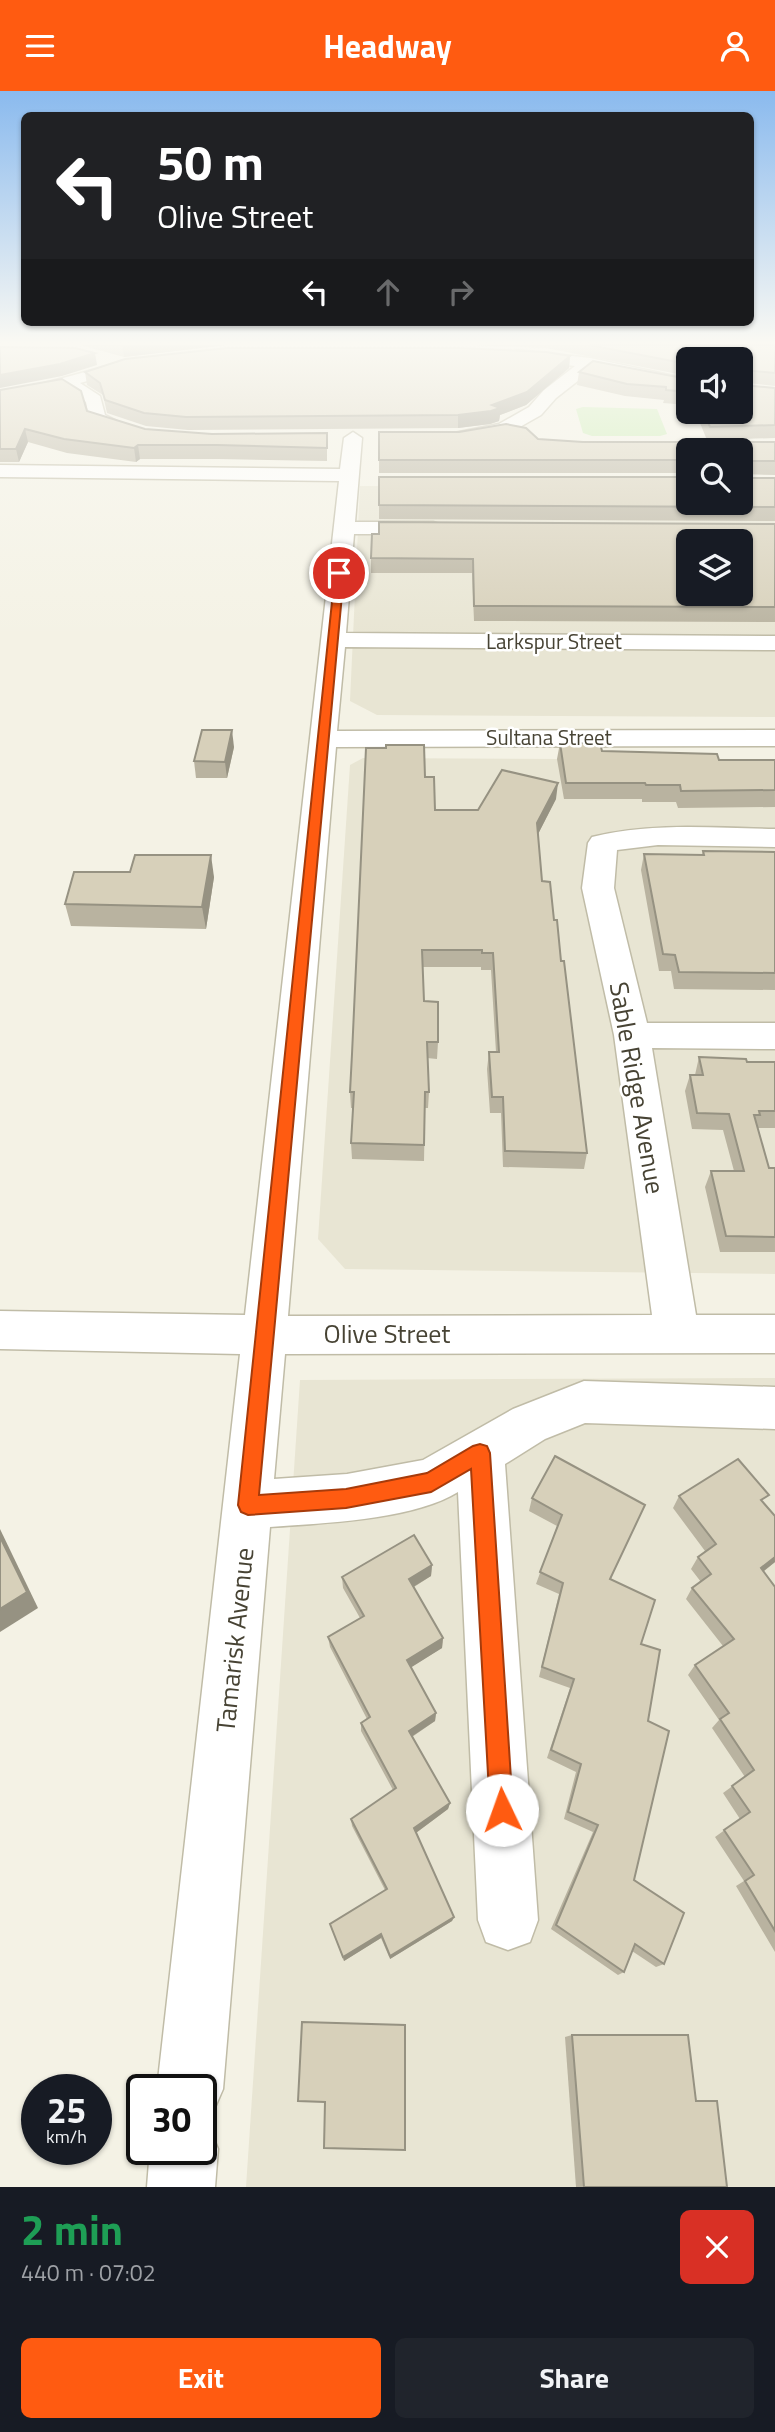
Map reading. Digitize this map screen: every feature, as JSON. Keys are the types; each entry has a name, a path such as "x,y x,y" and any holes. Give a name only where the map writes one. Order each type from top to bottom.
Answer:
{"street":[{"name":"Tamarisk Avenue","path":"0,471 355,459 344,528 191,2074"},
{"path":"344,528 455,528"},
{"name":"Larkspur Street","path":"333,640 775,643"},
{"name":"Sultana Street","path":"323,739 775,738"},
{"name":"Sable Ridge Avenue","path":"677,1334 632,1034 598,888 603,843 657,836 775,838"},
{"path":"632,1034 775,1036"},
{"name":"Olive Street","path":"0,1330 264,1335 775,1334"},
{"path":"248,1505 346,1498 431,1482 529,1424 584,1402 775,1408"},
{"path":"480,1453 508,1920"},
{"path":"181,2187 183,2165"}],"shaded area":[{"path":"360,486 676,487 676,515 753,515 753,497 775,488 775,717 377,715 350,701"},
{"path":"363,758 775,760 775,1274 345,1269 318,1239 350,765"},
{"path":"775,1378 775,2187 246,2187 300,1380"}],"building":[{"path":"0,443 19,443 16,449 0,449"},
{"path":"94,443 327,443 327,448 138,445 134,448"},
{"path":"379,443 676,443 676,460 379,460"},
{"path":"753,443 775,443 775,461 753,461"},
{"path":"379,477 676,477 676,506 379,505"},
{"path":"753,478 775,478 775,507 753,507"},
{"path":"379,522 775,524 775,607 474,606 473,559 371,558 372,534 379,534"},
{"path":"202,730 232,730 225,762 194,761"},
{"path":"560,743 600,743 602,751 717,754 719,760 775,760 775,790 681,791 680,785 566,783"},
{"path":"386,745 424,745 425,777 434,777 435,810 478,810 502,770 558,783 537,823 542,881 550,882 561,961 564,961 587,1153 505,1151 503,1097 492,1097 489,1052 499,1052 493,953 482,953 482,950 422,950 424,1001 438,1002 438,1042 427,1042 429,1092 425,1092 424,1145 351,1143 354,1092 350,1092 366,748 386,748"},
{"path":"703,851 775,852 775,973 679,972 675,955 663,954 644,854 704,855"},
{"path":"135,855 211,855 202,907 65,904 74,872 130,872"},
{"path":"699,1057 775,1062 775,1111 759,1111 760,1115 754,1115 769,1168 775,1168 775,1237 726,1236 711,1171 744,1171 729,1114 697,1113 690,1075 703,1075"},
{"path":"555,1456 645,1505 610,1579 655,1600 641,1644 660,1650 648,1721 669,1731 634,1880 684,1913 664,1964 635,1944 624,1972 556,1925 598,1825 568,1812 581,1764 551,1750 574,1679 542,1667 563,1583 540,1572 562,1515 532,1498"},
{"path":"738,1459 769,1495 761,1500 775,1516 775,1557 761,1568 775,1587 775,1931 745,1881 754,1875 724,1830 750,1812 732,1786 754,1770 720,1719 729,1713 695,1665 734,1639 692,1588 711,1574 698,1557 716,1544 679,1496"},
{"path":"414,1535 432,1565 409,1579 443,1638 407,1660 436,1713 409,1731 450,1803 414,1828 454,1917 390,1956 381,1934 343,1957 330,1924 387,1889 351,1819 396,1788 361,1723 370,1717 328,1637 364,1616 342,1577"},
{"path":"0,1537 27,1592 0,1609"},
{"path":"302,2022 405,2025 405,2150 324,2148 325,2102 298,2101"},
{"path":"572,2035 688,2035 696,2101 717,2101 727,2187 584,2187"}],"route":[{"path":"339,573 248,1505 346,1498 431,1482 480,1453 502,1810"}]}
